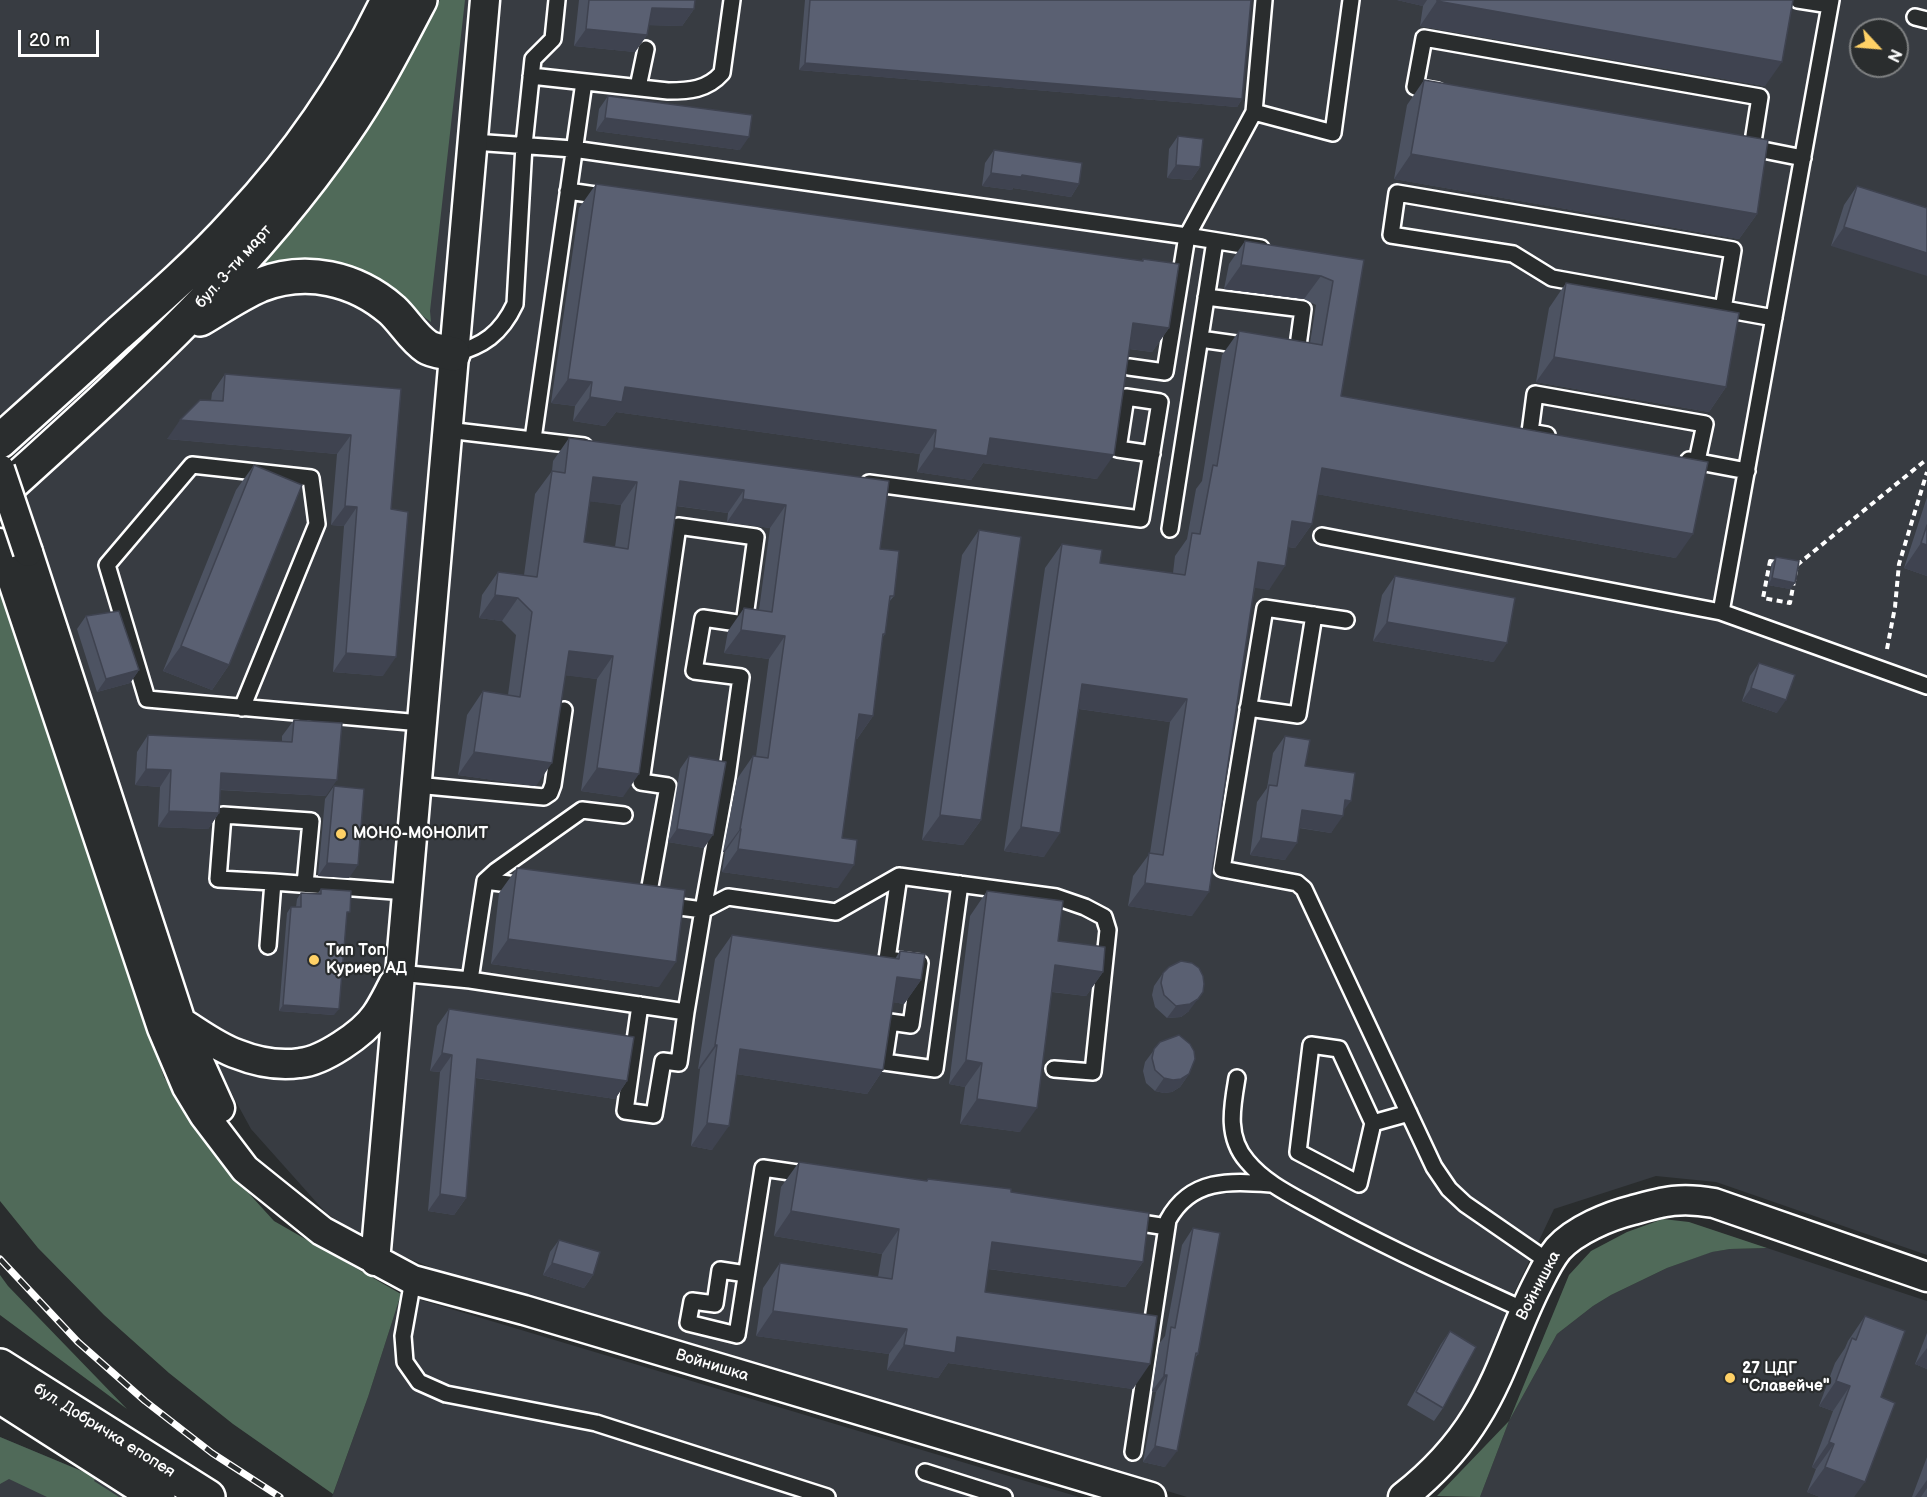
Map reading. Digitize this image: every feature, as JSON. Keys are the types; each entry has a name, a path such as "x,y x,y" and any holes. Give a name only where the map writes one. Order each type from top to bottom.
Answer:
{"main road":[{"name":"бул. 3-ти март","path":"0,441 192,268 238,220 289,160 328,105 371,34 388,0"},
{"name":"бул. 3-ти март","path":"0,494 172,335 271,226 330,152 373,88 420,0"},
{"path":"172,335 258,286 281,278 310,275 338,280 360,288 390,308 427,347 453,354"},
{"path":"0,1345 45,1408"},
{"name":"бул. Добричка епопея","path":"0,1366 45,1408 158,1497"},
{"name":"бул. Добричка епопея","path":"0,1396 45,1408 208,1497"},
{"path":"0,1405 45,1408"}],"street":[{"path":"375,1261 485,0"},
{"path":"0,469 11,552 162,1028 187,1087 204,1115 245,1169 287,1203"},
{"path":"11,552 182,1022 222,1111 237,1137 287,1203"},
{"path":"182,1022 236,1054 260,1062 303,1063 341,1046 361,1032 375,1016 399,974"},
{"name":"Войнишка","path":"1404,1497 1452,1451 1476,1417 1494,1383 1524,1310 1558,1249 1568,1240 1621,1213 1664,1202 1691,1199 1714,1203 1927,1277"},
{"name":"Войнишка","path":"287,1203 322,1231 413,1280 536,1313 1152,1497"}],"lane":[{"path":"453,354 475,348 494,334 507,320 514,304 524,145 533,59 553,39 557,0"},
{"path":"531,76 668,92 704,88 722,73 732,0"},
{"path":"1129,367 1165,372 1187,236 1254,112 1264,0"},
{"path":"1254,112 1333,133 1351,0"},
{"path":"1721,612 1831,3 1798,0"},
{"path":"1450,93 1415,87 1424,38 1760,97 1752,148"},
{"path":"638,87 646,49"},
{"path":"533,440 584,82"},
{"path":"473,142 573,149 1273,250"},
{"path":"1728,144 1803,158"},
{"path":"568,191 626,200"},
{"path":"1723,309 1732,250 1397,194 1391,235 1513,254 1552,278 1723,309 1774,318"},
{"path":"1170,529 1215,241"},
{"path":"1200,339 1297,353 1303,309 1206,297"},
{"path":"1563,438 1530,432 1535,394 1705,424 1697,461"},
{"path":"447,430 604,449"},
{"path":"853,481 1142,519 1152,454"},
{"path":"1675,458 1747,471"},
{"path":"242,708 317,524 311,478 192,465 106,565 147,699 242,708 422,723"},
{"path":"639,1005 625,1111 654,1114 663,1061 679,1063 703,910 727,777 741,677 694,671 702,618 744,624 756,537 678,526 641,782 668,786 641,902 703,910 728,897 836,912 899,876 1056,897 1085,907 1104,917 1108,930 1093,1072 1054,1069"},
{"path":"1322,536 1721,612 1927,686"},
{"path":"1346,620 1265,608 1222,869 1297,884 1304,889 1434,1167 1449,1189 1465,1204 1549,1262"},
{"path":"1248,708 1298,715 1314,615"},
{"path":"416,785 544,797 550,793 553,785 564,710"},
{"path":"470,980 485,881 495,871 582,810 624,815"},
{"path":"305,884 311,821 223,815 218,879 407,892"},
{"path":"899,876 887,959 920,963 911,1025 890,1022 884,1062 934,1069 960,884"},
{"path":"485,881 543,889"},
{"path":"268,946 273,882"},
{"path":"399,974 470,980 686,1012"},
{"path":"1311,1045 1340,1049 1374,1123 1359,1184 1298,1152 1311,1045"},
{"path":"1237,1078 1231,1118 1235,1140 1246,1160 1271,1184 1359,1233 1524,1310"},
{"path":"1374,1123 1409,1113"},
{"path":"747,1274 720,1270 715,1304 692,1301 688,1323 737,1335 747,1274 763,1168 822,1177"},
{"path":"1132,1452 1167,1227 1173,1212 1179,1204 1197,1191 1234,1181 1271,1184"},
{"path":"1107,1218 1167,1227"},
{"path":"413,1280 403,1336 405,1362 418,1382 446,1394 596,1423 827,1497"},
{"path":"925,1472 1004,1497"}],"path":[{"path":"1797,566 1770,561 1763,598 1790,603 1797,566 1927,459"},
{"path":"1882,670 1895,607 1899,564 1927,472"}],"shaded area":[{"path":"0,0 1927,0 1927,1255 1716,1182 1656,1176 1554,1209 1514,1293 1485,1376 1443,1445 1399,1489 1386,1497 1187,1497 450,1275 377,1246 326,1213 251,1129 193,1023 0,411"},
{"name":"27 ЦДГ \"Славейче\"","path":"1767,1248 1927,1301 1927,1497 1480,1497 1509,1421 1557,1334 1611,1295 1667,1268 1711,1252"},
{"path":"401,1294 1079,1497 332,1497 368,1397"},
{"path":"0,1437 96,1477 127,1497 0,1497"}],"green space":[{"path":"440,0 465,0 430,311 431,322 376,282 326,260 260,266 311,209 396,81"},
{"path":"0,583 164,1077 190,1120 223,1165 274,1221 401,1294 368,1397 333,1494 233,1424 169,1373 104,1315 38,1248 0,1201"},
{"path":"1663,1219 1689,1222 1767,1248 1712,1252 1667,1268 1593,1306 1557,1334 1509,1421 1569,1275 1591,1251 1627,1232"},
{"path":"0,1275 8,1286 127,1409 0,1315"},
{"path":"1509,1421 1480,1497 1437,1496"},
{"path":"0,1437 96,1477 94,1481 119,1497 47,1497 9,1479 0,1484"}],"building":[{"path":"589,0 695,0 694,9 652,8 647,35 586,29"},
{"path":"810,0 1251,0 1242,99 805,63"},
{"path":"1437,0 1793,0 1782,62"},
{"path":"1424,80 1768,140 1757,214 1411,154"},
{"path":"608,96 752,115 749,137 605,118"},
{"path":"1178,136 1203,139 1200,167 1176,165"},
{"path":"994,150 1082,163 1079,184 1022,175 1021,177 991,173"},
{"path":"596,184 1143,261 1143,259 1179,264 1169,328 1133,323 1114,455 990,438 987,456 934,448 936,430 625,387 622,402 590,397 592,382 568,379"},
{"path":"1857,186 1927,208 1927,253 1844,227"},
{"path":"1245,241 1364,260 1341,396 1708,462 1693,534 1322,468 1312,524 1292,521 1285,566 1258,562 1209,892 1145,883 1149,853 1163,855 1187,699 1082,684 1060,833 1021,827 1062,544 1102,550 1100,563 1185,575 1192,533 1200,534 1213,465 1217,466 1239,331 1322,345 1333,281 1321,276 1241,265"},
{"path":"1566,283 1739,313 1726,387 1554,357"},
{"path":"225,374 401,389 391,509 408,512 396,657 346,653 357,507 345,506 351,435 180,420 200,400 223,401"},
{"path":"569,438 889,481 880,549 899,551 894,596 890,596 885,634 883,634 873,716 859,714 842,838 857,840 854,865 738,849 753,756 768,758 785,636 741,630 744,608 772,612 786,505 743,499 744,490 680,481 639,774 597,768 613,656 569,651 552,763 474,752 483,691 520,697 532,612 518,598 495,595 498,572 537,577 552,471 565,473","holes":["593,477 637,482 628,549 584,542"]},
{"path":"254,465 302,485 229,665 181,646"},
{"path":"1927,525 1927,545 1921,543"},
{"path":"979,530 1021,537 981,820 940,815"},
{"path":"1776,557 1799,561 1795,583 1772,578"},
{"path":"1395,576 1515,598 1507,643 1387,622"},
{"path":"119,611 139,670 106,679 86,616"},
{"path":"1759,663 1795,675 1786,700 1751,688"},
{"path":"294,720 342,723 337,780 221,773 219,813 169,811 171,770 146,769 148,735 292,742"},
{"path":"1285,736 1310,740 1305,766 1355,773 1351,801 1345,800 1343,816 1302,810 1297,843 1261,838 1269,785 1277,786"},
{"path":"689,756 726,762 713,835 677,829"},
{"path":"334,786 364,789 358,865 327,863"},
{"path":"517,868 685,890 676,962 508,939"},
{"path":"321,889 351,891 350,912 347,912 339,1009 283,1005 291,907 301,907 301,893 321,894"},
{"path":"987,891 1063,901 1058,941 1105,947 1103,972 1055,965 1037,1108 977,1099 982,1063 966,1060"},
{"path":"732,935 899,959 900,951 925,954 921,980 897,977 883,1070 740,1049 729,1126 707,1123 717,1045 715,1045"},
{"path":"1181,961 1192,963 1199,968 1204,984 1203,992 1198,999 1190,1004 1176,1006 1164,995 1161,983 1163,973"},
{"path":"449,1009 634,1037 627,1081 477,1059 466,1198 440,1194 452,1055 442,1053"},
{"path":"1179,1035 1190,1044 1195,1059 1189,1074 1181,1079 1164,1078 1155,1070 1152,1058 1154,1049 1160,1042"},
{"path":"799,1162 927,1181 928,1179 1011,1189 1011,1192 1149,1213 1143,1262 992,1242 985,1292 1157,1316 1150,1364 957,1337 955,1353 904,1345 907,1329 773,1311 780,1263 892,1279 899,1229 791,1211"},
{"path":"1193,1228 1220,1233 1198,1354 1196,1353 1177,1451 1155,1446 1167,1375 1164,1375 1171,1327 1175,1328"},
{"path":"559,1240 600,1252 593,1275 552,1263"},
{"path":"1865,1316 1905,1331 1881,1397 1895,1403 1865,1482 1825,1467 1834,1444 1829,1442 1850,1386 1836,1381 1852,1338 1856,1340"},
{"path":"1450,1331 1476,1347 1443,1408 1416,1392"}],"railway":[{"path":"0,1259 78,1342 145,1401 212,1453 280,1497"}],"place":[{"name":"МОНО-МОНОЛИТ","path":"341,834"},
{"name":"Тип Топ Куриер АД","path":"314,960"},
{"name":"27 ЦДГ \"Славейче\"","path":"1730,1378"}]}
